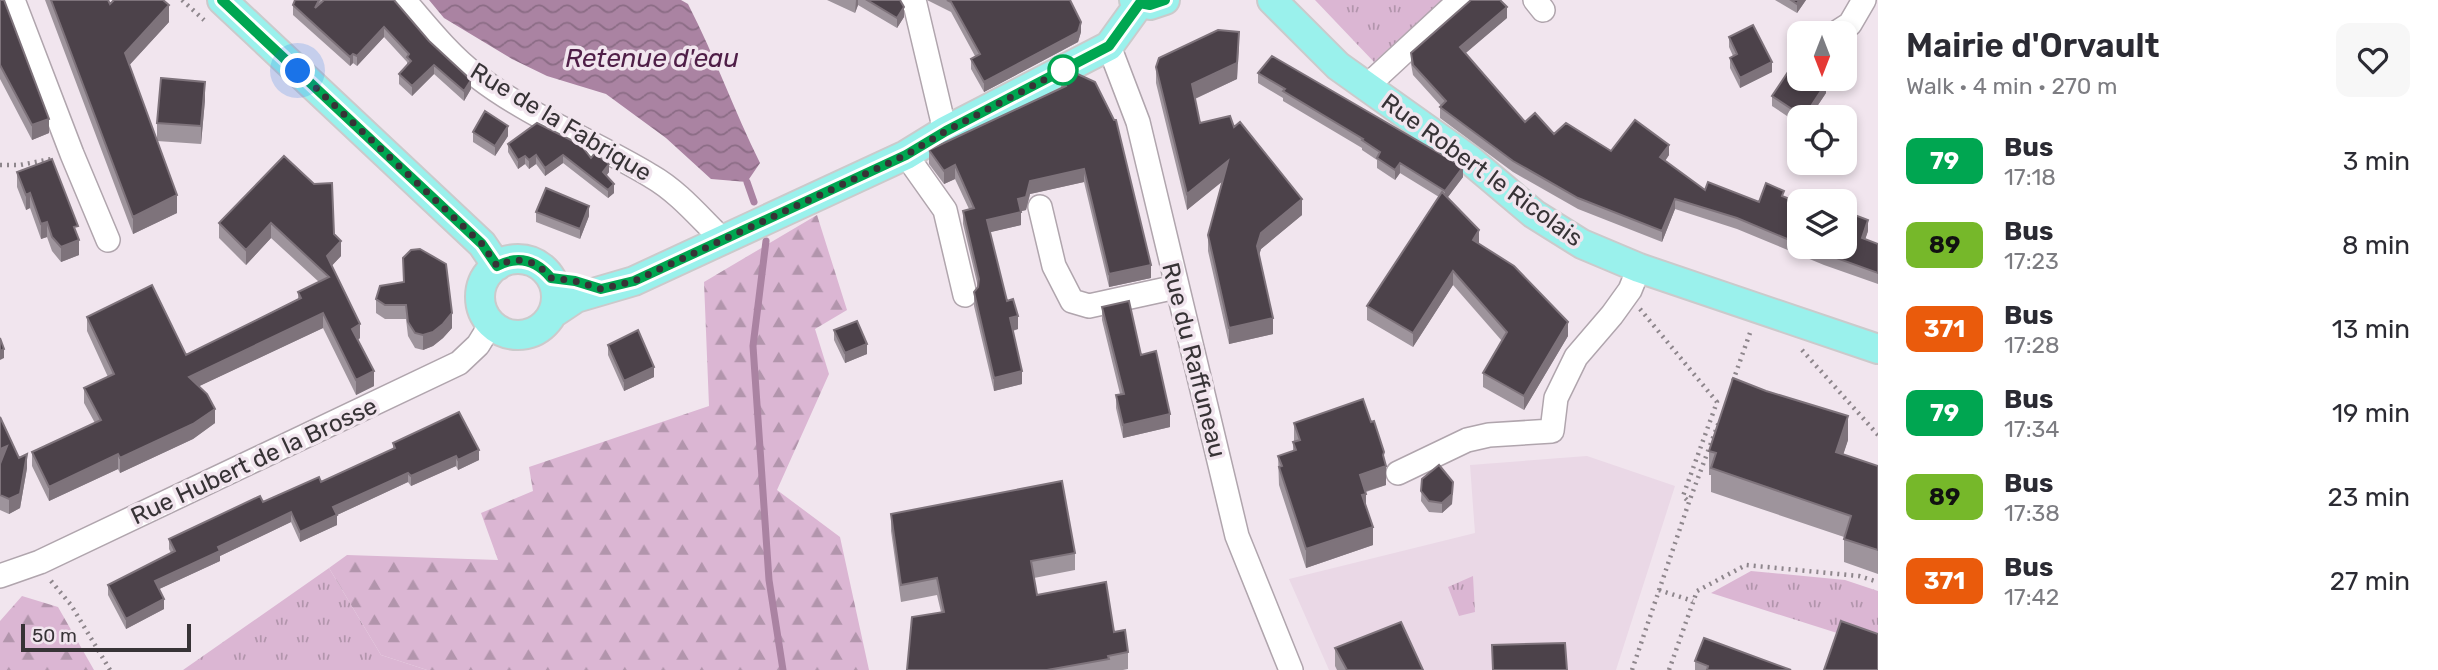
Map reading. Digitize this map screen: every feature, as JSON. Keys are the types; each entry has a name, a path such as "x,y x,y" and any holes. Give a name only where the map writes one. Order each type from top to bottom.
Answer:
{"main road":[{"path":"222,0 482,244 497,266"},
{"name":"Rue Robert le Ricolais","path":"1272,0 1338,65 1366,87 1470,160 1534,214 1634,279 1758,309 1878,349"},
{"path":"552,314 576,298 634,281 906,155 946,131 1109,46 1146,1"},
{"path":"520,259 543,268 551,278 556,302 544,325 517,335 503,332 491,324 480,300 482,286 488,274 497,266 508,260 520,259"},
{"path":"551,278 575,281 601,289"}],"street":[{"path":"13,0 108,240"},
{"name":"Rue de la Fabrique","path":"404,0 439,41 478,77 537,114 653,176 686,203 733,235"},
{"path":"910,0 915,4 946,131"},
{"path":"1366,87 1460,0"},
{"path":"1852,21 1864,0"},
{"name":"Rue du Raffuneau","path":"1109,46 1138,122 1237,536 1291,670"},
{"path":"906,155 945,209 965,295"},
{"path":"1040,206 1054,266 1072,301 1089,306 1176,287"},
{"path":"1398,473 1467,440 1489,435 1552,431 1556,398 1576,357 1612,315 1634,279"},
{"name":"Rue Hubert de la Brosse","path":"0,576 40,562 463,361 478,345 491,324"}],"path":[{"path":"0,165 20,165 72,154"},
{"path":"1634,279 1644,316 1717,402 1683,496 1689,502"},
{"path":"1729,392 1758,309"},
{"path":"1797,344 1878,435"},
{"path":"1632,670 1722,412"},
{"path":"40,562 48,579 71,605 110,670"},
{"path":"1669,670 1697,592 1746,565 1859,576 1878,582"},
{"path":"1659,590 1693,601"}],"shaded area":[{"path":"1587,456 1675,486 1616,670 1329,670 1289,579 1475,533 1470,465"}],"green space":[{"path":"1315,0 1442,0 1374,62"},
{"path":"817,215 847,310 815,329 829,374 777,490 840,537 869,670 427,670 381,655 329,568 347,555 498,560 481,513 533,491 529,467 709,406 704,282"},
{"path":"329,568 381,655 427,670 183,670"},
{"path":"1751,571 1845,580 1878,591 1878,646 1711,593"},
{"path":"1473,576 1475,612 1459,616 1448,587"},
{"path":"22,596 58,607 94,670 0,670 0,621"}],"water":[{"name":"Retenue d'eau","path":"429,0 681,0 688,4 698,24 760,163 747,182 711,179 666,138 606,94 547,76 512,59 444,18"}],"building":[{"path":"0,0 4,0 49,119 32,125 0,65"},
{"path":"51,0 108,0 110,4 114,0 163,0 169,5 125,53 177,195 133,217"},
{"path":"295,0 319,0 315,8 324,0 394,0 429,41 471,80 464,91 434,65 412,86 399,74 411,61 407,57 409,54 384,27 357,56 353,54 350,57 293,5"},
{"path":"867,0 900,0 904,7 897,18"},
{"path":"947,0 1070,0 1081,22 1078,32 984,82 971,59 980,54 951,2"},
{"path":"1471,0 1500,0 1507,7 1460,47 1525,122 1535,113 1554,134 1566,123 1611,151 1635,120 1669,145 1660,157 1705,190 1708,182 1759,202 1766,183 1784,191 1782,196 1787,198 1787,239 1737,218 1675,199 1662,231 1578,198 1513,161 1440,107 1446,101 1413,65 1411,53"},
{"path":"1753,25 1772,62 1740,78 1730,58 1737,54 1729,37"},
{"path":"1218,30 1239,32 1237,63 1192,84 1200,123 1230,116 1234,127 1240,122 1302,199 1261,233 1257,246 1273,318 1229,328 1208,235 1228,161 1187,194 1156,67 1159,58"},
{"path":"1272,56 1463,167 1445,191 1400,163 1395,170 1377,158 1380,152 1363,139 1258,73"},
{"path":"1071,71 1095,82 1116,120 1151,265 1109,274 1084,169 1030,181 1026,197 1018,199 1021,212 987,220 1007,301 1013,299 1018,316 1010,318 1022,371 994,378 974,292 979,279 963,211 974,208 955,165 944,171 929,150 1066,86 1061,77"},
{"path":"1787,74 1787,91 1821,91 1812,105 1787,106 1772,96"},
{"path":"161,78 205,82 201,126 157,123"},
{"path":"485,111 508,126 495,146 473,132"},
{"path":"537,123 581,145 591,158 595,153 609,164 603,172 614,184 608,190 563,155 545,168 536,155 529,160 525,156 518,160 508,144"},
{"path":"284,156 314,184 332,183 334,234 341,241 327,256 360,324 352,329 374,371 356,380 323,313 189,377 207,394 215,409 193,424 120,458 118,454 49,487 32,452 101,420 84,388 114,374 87,317 152,285 186,355 301,298 298,292 329,277 271,223 246,250 219,223"},
{"path":"52,159 78,226 74,227 79,240 61,247 52,237 47,222 41,224 30,193 26,195 17,172"},
{"path":"546,188 589,206 580,229 536,212"},
{"path":"1442,192 1479,230 1473,240 1514,266 1568,322 1524,396 1483,373 1507,332 1453,271 1413,333 1367,306"},
{"path":"1857,216 1868,220 1862,238 1878,244 1878,273 1839,259 1857,259"},
{"path":"420,249 446,264 452,313 433,332 423,335 415,333 408,322 406,305 385,305 376,299 380,286 404,282 403,258 411,250"},
{"path":"1129,301 1141,355 1156,351 1170,414 1123,425 1116,395 1124,394 1102,307"},
{"path":"857,321 867,344 845,353 834,330"},
{"path":"638,330 654,367 624,381 608,345"},
{"path":"1733,378 1848,416 1836,452 1878,466 1878,550 1844,539 1851,516 1711,468 1716,453 1709,451"},
{"path":"1363,399 1371,422 1374,421 1386,466 1360,475 1366,494 1362,495 1373,527 1306,549 1279,467 1282,466 1278,456 1296,450 1293,442 1300,440 1294,423"},
{"path":"459,412 479,450 458,460 456,456 411,476 408,473 333,507 337,515 300,532 291,512 218,547 220,551 155,581 164,599 126,619 108,585 175,551 169,539 260,496 263,502 319,477 321,482 395,448 393,443"},
{"path":"0,417 19,458 27,454 20,494 9,499 0,495 0,464 7,446 0,449"},
{"path":"1439,465 1453,482 1452,494 1442,503 1429,501 1421,491 1422,479"},
{"path":"1062,481 1075,553 1031,561 1037,595 1106,582 1114,632 1125,630 1128,652 1108,656 1109,659 1047,670 907,670 912,617 944,612 937,578 901,585 891,514"},
{"path":"1841,621 1878,634 1878,670 1824,670"},
{"path":"1401,622 1423,670 1347,670 1335,648"},
{"path":"1704,638 1791,670 1707,670 1708,666 1695,661"},
{"path":"1565,643 1567,670 1493,670 1492,645"}],"waterway":[{"path":"747,182 754,202"},
{"path":"766,241 753,346 769,580 783,670"}],"bus line":[{"name":"79","path":"222,0 482,244 497,266 508,260 520,259 543,268 551,278 575,281 601,289 634,281 906,155 946,131 1109,46 1140,3 1150,5 1165,0"}],"route":[{"path":"298,71 482,244 497,266 508,260 520,259 543,268 551,278 575,281 601,289 634,281 906,155 1063,70"}]}
